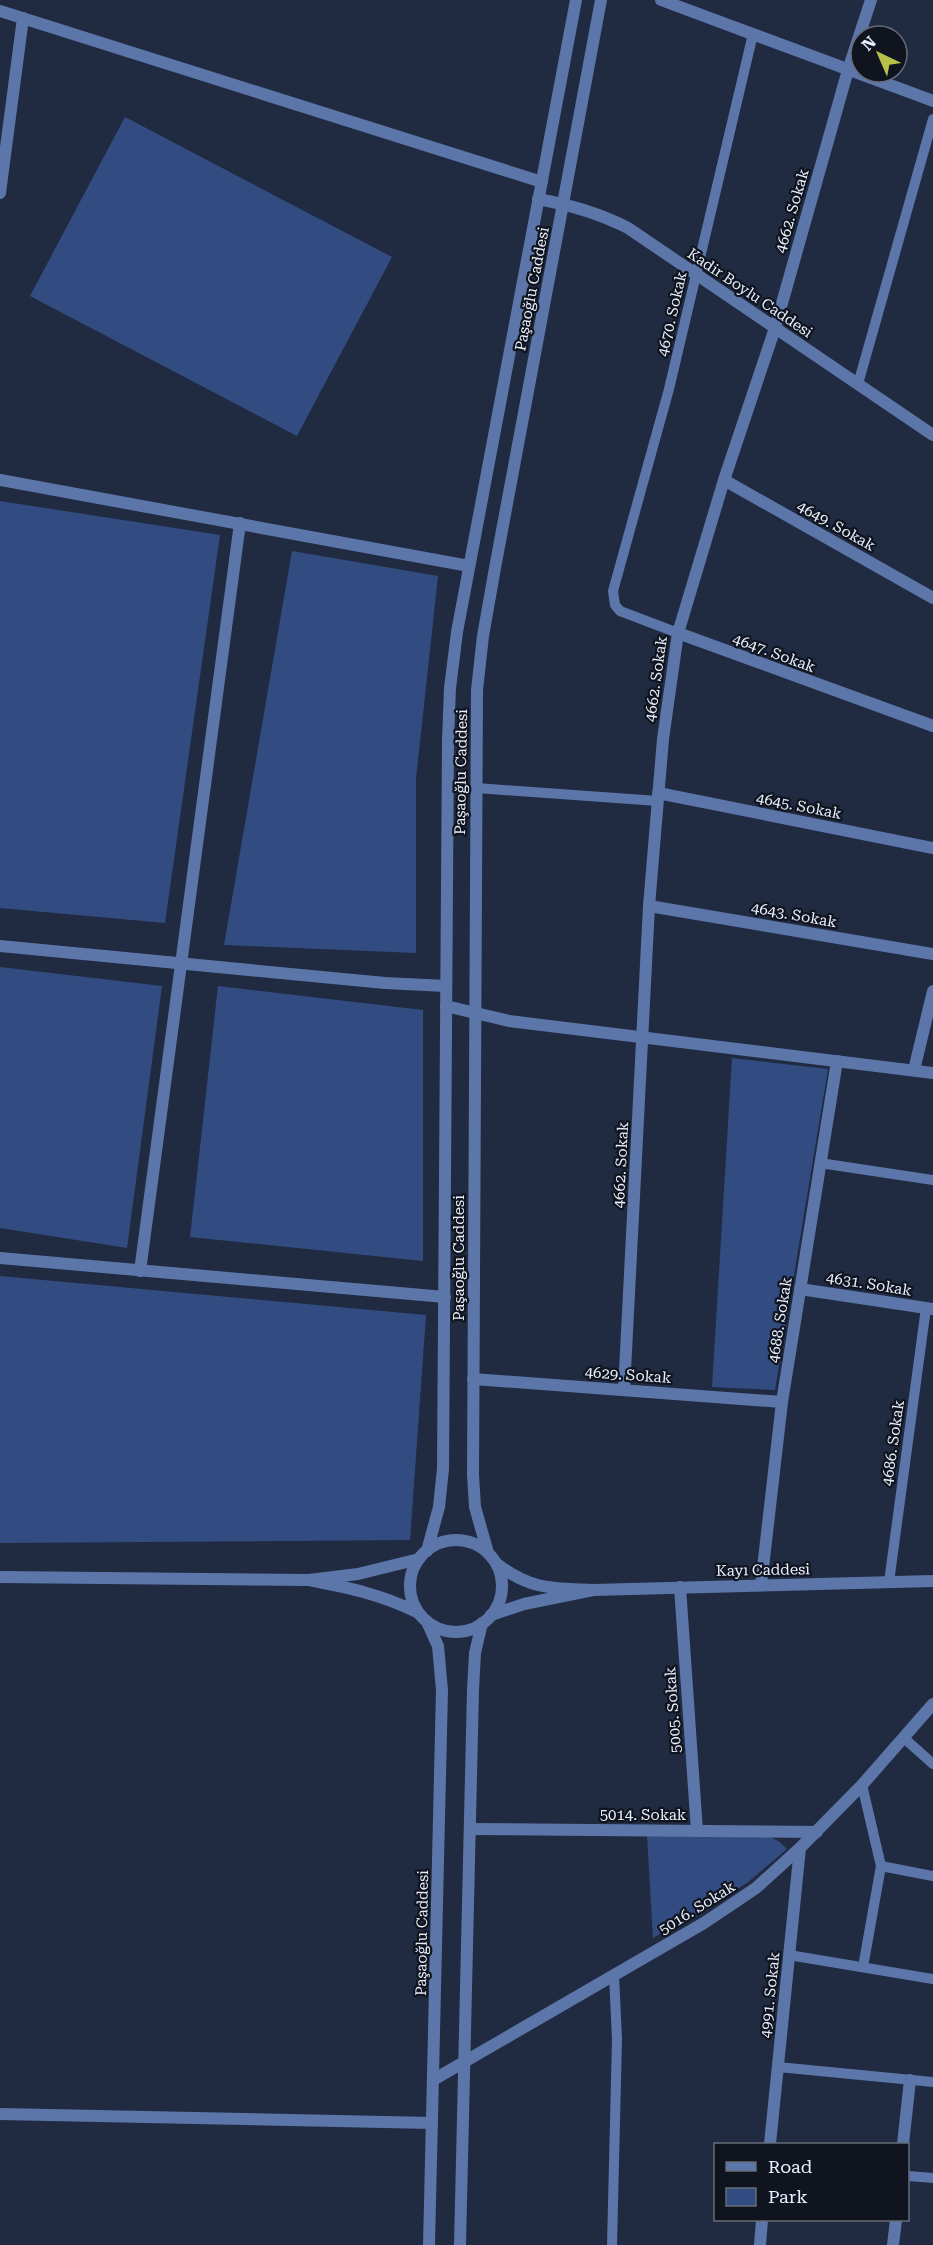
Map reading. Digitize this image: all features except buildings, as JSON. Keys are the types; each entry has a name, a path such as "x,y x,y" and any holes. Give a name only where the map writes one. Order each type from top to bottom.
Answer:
{"street":[{"name":"Paşaoğlu Caddesi","path":"423,1555 439,1507 443,1469 450,688 468,566 576,0"},
{"name":"Paşaoğlu Caddesi","path":"488,1553 480,1528 474,1493 477,690 483,636 601,0"},
{"path":"661,0 933,101"},
{"name":"4662. Sokak","path":"624,1390 649,906 663,739 678,633 724,480 774,328 848,69 871,0"},
{"path":"0,11 542,182"},
{"path":"0,193 23,18"},
{"name":"Kadir Boylu Caddesi","path":"538,199 563,203 603,215 620,224 933,435"},
{"path":"0,480 468,566"},
{"name":"4649. Sokak","path":"724,480 933,598"},
{"path":"140,1271 240,523"},
{"name":"4647. Sokak","path":"678,633 933,726"},
{"name":"4645. Sokak","path":"658,797 933,848"},
{"name":"4643. Sokak","path":"649,906 933,954"},
{"path":"0,946 385,983 446,986"},
{"path":"914,1070 933,991"},
{"path":"446,1006 509,1021 933,1073"},
{"name":"4688. Sokak","path":"760,1586 782,1402 837,1061"},
{"path":"0,1258 445,1297"},
{"name":"4631. Sokak","path":"800,1289 930,1309"},
{"name":"4629. Sokak","path":"473,1379 782,1402"},
{"path":"460,2245 473,1672 478,1638 501,1593 501,1578 497,1564 476,1544 462,1540 447,1541 433,1546 414,1567 410,1582 411,1598 417,1612 428,1624 442,1630 458,1632 474,1629 487,1619"},
{"path":"0,1577 309,1580 358,1574 423,1555"},
{"name":"Kayı Caddesi","path":"497,1564 512,1576 528,1584 550,1588 593,1590 933,1581"},
{"path":"309,1580 387,1598 417,1612"},
{"name":"5005. Sokak","path":"680,1587 697,1831"},
{"name":"Kayı Caddesi","path":"487,1619 524,1604 593,1590"},
{"name":"Paşaoğlu Caddesi","path":"428,1624 438,1646 442,1690 429,2245"},
{"name":"5016. Sokak","path":"433,2080 735,1903 775,1872 817,1832 905,1739 933,1704"},
{"name":"5014. Sokak","path":"470,1829 817,1832"},
{"name":"4991. Sokak","path":"770,2143 800,1848"},
{"path":"903,2143 910,2080"},
{"path":"0,2114 432,2123"},
{"path":"760,2245 762,2221"},
{"path":"893,2245 896,2221"}],"lane":[{"name":"4670. Sokak","path":"613,598 614,584 669,389 753,34"},
{"path":"858,384 933,119"},
{"name":"4647. Sokak","path":"613,598 620,611 678,633"},
{"name":"4645. Sokak","path":"476,788 658,797"},
{"path":"820,1163 933,1180"},
{"name":"4686. Sokak","path":"889,1582 930,1309"},
{"path":"905,1739 933,1764"},
{"path":"862,1785 881,1866 863,1967"},
{"path":"881,1866 933,1876"},
{"path":"789,1955 933,1979"},
{"path":"612,2245 617,2039 614,1975"},
{"path":"778,2067 933,2082"},
{"path":"909,2176 933,2178"}],"green space":[{"path":"125,117 392,257 297,436 30,296"},
{"path":"0,501 220,535 165,923 0,908"},
{"path":"292,551 438,576 416,779 416,953 224,945"},
{"path":"0,967 162,986 127,1248 0,1228"},
{"path":"218,986 423,1010 423,1261 190,1237"},
{"path":"732,1058 828,1069 775,1390 712,1387"},
{"path":"0,1276 426,1315 410,1540 0,1543"},
{"path":"765,1834 780,1842 787,1849 747,1883 653,1938 647,1836"}]}
